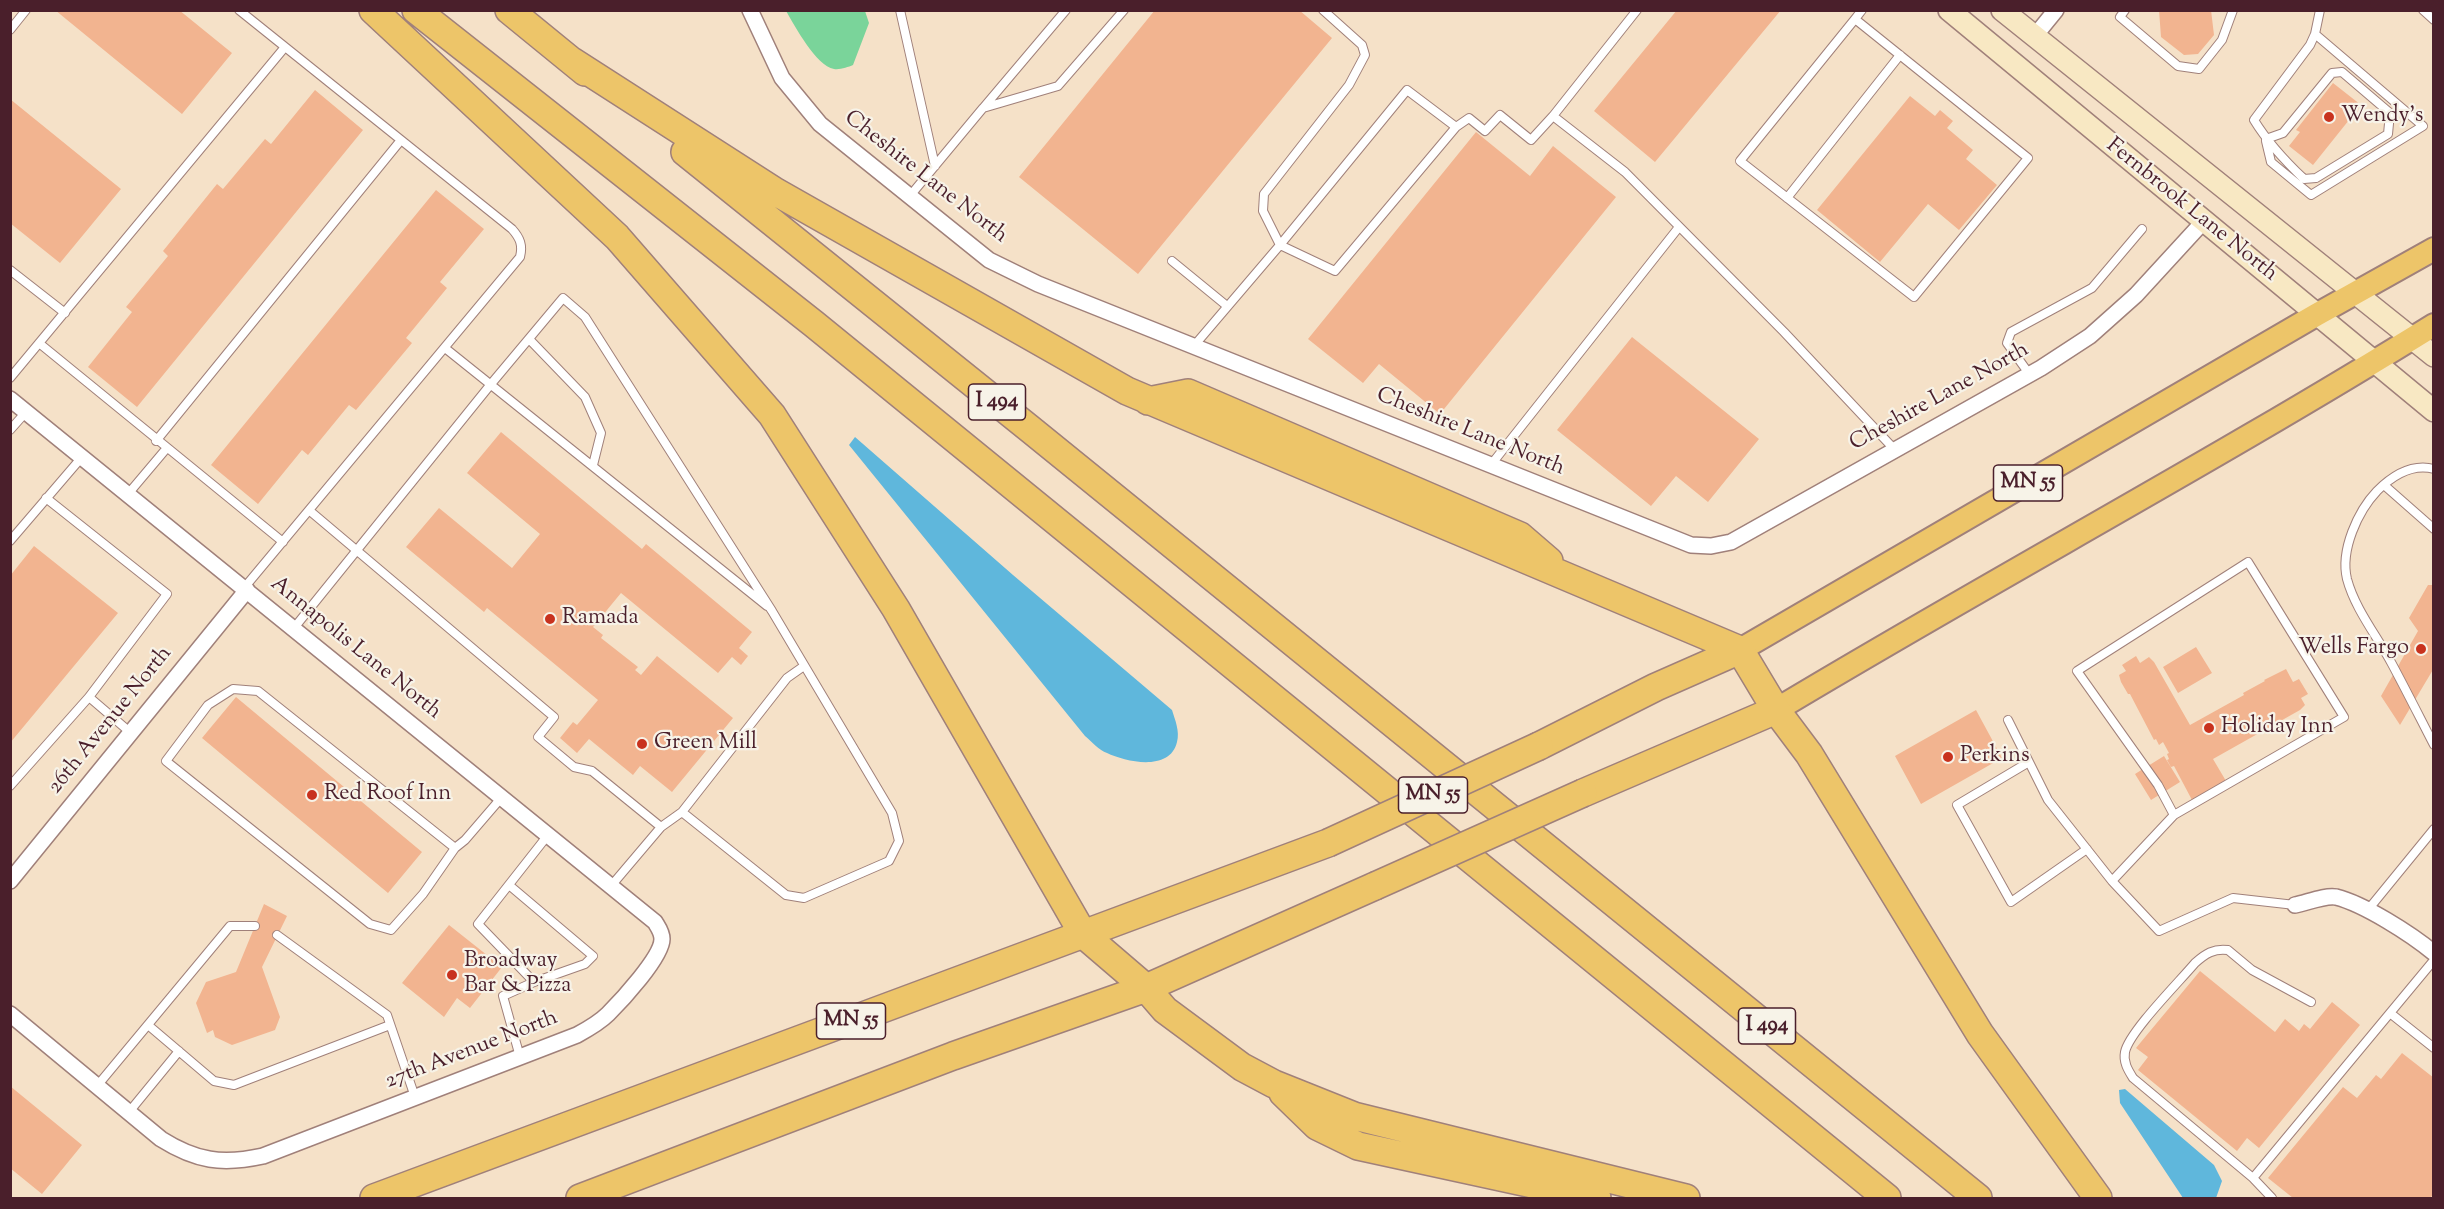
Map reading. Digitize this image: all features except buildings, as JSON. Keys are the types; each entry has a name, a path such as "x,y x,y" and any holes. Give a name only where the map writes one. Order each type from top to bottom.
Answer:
{"highway":[{"path":"373,10 617,237 772,415 896,609 1083,934 1146,988 1165,1010 1242,1067 1274,1084 1354,1116 1686,1198"},
{"name":"I 494","path":"416,10 824,332 1887,1198"},
{"name":"I 494","path":"509,10 1058,451 1978,1198"},
{"path":"572,61 776,192 1148,401 1740,650 1776,710 1809,754 1980,1034 2098,1198"},
{"name":"MN 55","path":"374,1198 1328,843 1539,746 1656,687 1740,650"},
{"name":"MN 55","path":"580,1198 953,1056 1146,988 1583,793 1776,710"},
{"path":"1274,1084 1317,1126 1358,1146 1598,1198"}],"main road":[{"name":"MN 55","path":"1740,650 2433,249"},
{"name":"MN 55","path":"1776,710 1892,640 2129,507 2433,325"}],"street":[{"name":"Cheshire Lane North","path":"750,10 782,78 820,124 989,260 1038,284 1193,347 1691,545 1711,546 1731,542 2030,375 2090,336 2129,302 2203,222"},
{"name":"Fernbrook Lane North","path":"1949,10 2433,411"},
{"name":"Fernbrook Lane North","path":"2002,10 2433,356"},
{"path":"2034,37 2056,10"},
{"name":"Annapolis Lane North","path":"10,399 655,922 662,940"},
{"name":"26th Avenue North","path":"10,881 245,589"},
{"path":"2295,905 2334,896 2418,939 2433,953"},
{"name":"27th Avenue North","path":"10,1014 161,1139 191,1155 225,1161 263,1156 577,1035 607,1015 650,964 662,940"}],"lane":[{"path":"10,30 26,10"},
{"path":"239,10 512,229 521,241 520,257 245,589"},
{"path":"900,10 935,166"},
{"path":"909,197 1066,10"},
{"path":"983,108 1058,86 1124,10"},
{"path":"1323,10 1362,45 1365,55 1349,85 1264,194 1263,211 1280,245 1335,271 1456,127 1469,118 1485,131 1500,115 1531,140 1553,116 1637,10"},
{"path":"1855,19 2028,158 1914,297 1740,161 1862,10"},
{"path":"2126,10 2120,17 2178,66 2199,69 2222,40 2233,10"},
{"path":"2266,139 2283,133 2332,73 2342,72 2390,113 2388,134 2316,178 2304,179 2284,161 2266,139 2254,120 2310,45 2320,10"},
{"path":"2423,10 2433,20"},
{"path":"2266,139 2271,162 2312,195 2423,126 2315,34"},
{"path":"10,378 285,47"},
{"path":"1788,198 1900,55"},
{"path":"1193,347 1407,90 1456,127"},
{"path":"1553,116 1625,172 1785,332 1895,450"},
{"path":"156,441 401,140"},
{"path":"1490,466 1679,227"},
{"path":"2030,375 2007,343 2011,333 2092,288 2142,229"},
{"path":"1172,261 1227,306"},
{"path":"10,270 65,313"},
{"path":"294,628 563,298 585,316 772,611 892,813 900,841 889,861 804,898 786,896 682,812"},
{"path":"529,339 585,397 601,433 593,465"},
{"path":"39,344 283,543"},
{"path":"445,348 772,611"},
{"path":"10,430 26,412"},
{"path":"128,494 166,449"},
{"path":"10,541 82,457"},
{"path":"2433,469 2410,469 2395,475 2370,499 2357,518 2349,540 2347,577 2358,606 2391,663 2433,745"},
{"path":"2384,485 2433,529"},
{"path":"10,786 89,697 167,594 46,498"},
{"path":"310,511 554,717 538,738 574,767 592,771 661,827"},
{"path":"2112,881 2174,815 2344,717 2248,562 2077,670 2158,786 2174,815"},
{"path":"611,886 661,827 682,812 787,678 804,666"},
{"path":"455,848 258,691 233,689 207,705 166,762 370,924 391,930 423,894 455,848 465,840 502,797"},
{"path":"89,697 131,733"},
{"path":"2008,720 2048,800 2112,881 2159,930 2233,898 2295,905"},
{"path":"2029,762 1957,805 2011,902 2087,849"},
{"path":"2367,911 2433,829"},
{"path":"534,982 478,924 548,834"},
{"path":"509,885 593,956 585,964 503,996 520,1057"},
{"path":"97,1086 230,926 255,926"},
{"path":"277,935 387,1015 415,1097"},
{"path":"2272,1198 2253,1178 2133,1078 2124,1060 2125,1051 2134,1035 2195,963 2204,954 2213,951 2228,950 2252,970 2311,1002"},
{"path":"2253,1178 2433,960"},
{"path":"2390,1013 2433,1048"},
{"path":"148,1025 214,1081 234,1085 390,1025"},
{"path":"129,1112 179,1051"}],"green space":[{"path":"786,11 865,11 869,23 853,65 834,69 820,61"}],"water":[{"path":"855,437 1172,710 1177,726 1177,742 1173,751 1166,758 1146,762 1125,759 1104,752 1085,736 849,445"},
{"path":"2125,1089 2214,1165 2222,1181 2216,1198 2183,1198 2120,1103 2119,1090"}],"place":[{"name":"Wendy's","path":"2329,117"},
{"name":"Ramada","path":"550,619"},
{"name":"Wells Fargo","path":"2421,649"},
{"name":"Holiday Inn","path":"2209,728"},
{"name":"Green Mill","path":"642,744"},
{"name":"Perkins","path":"1948,757"},
{"name":"Red Roof Inn","path":"312,795"},
{"name":"Broadway Bar & Pizza","path":"452,975"}]}
